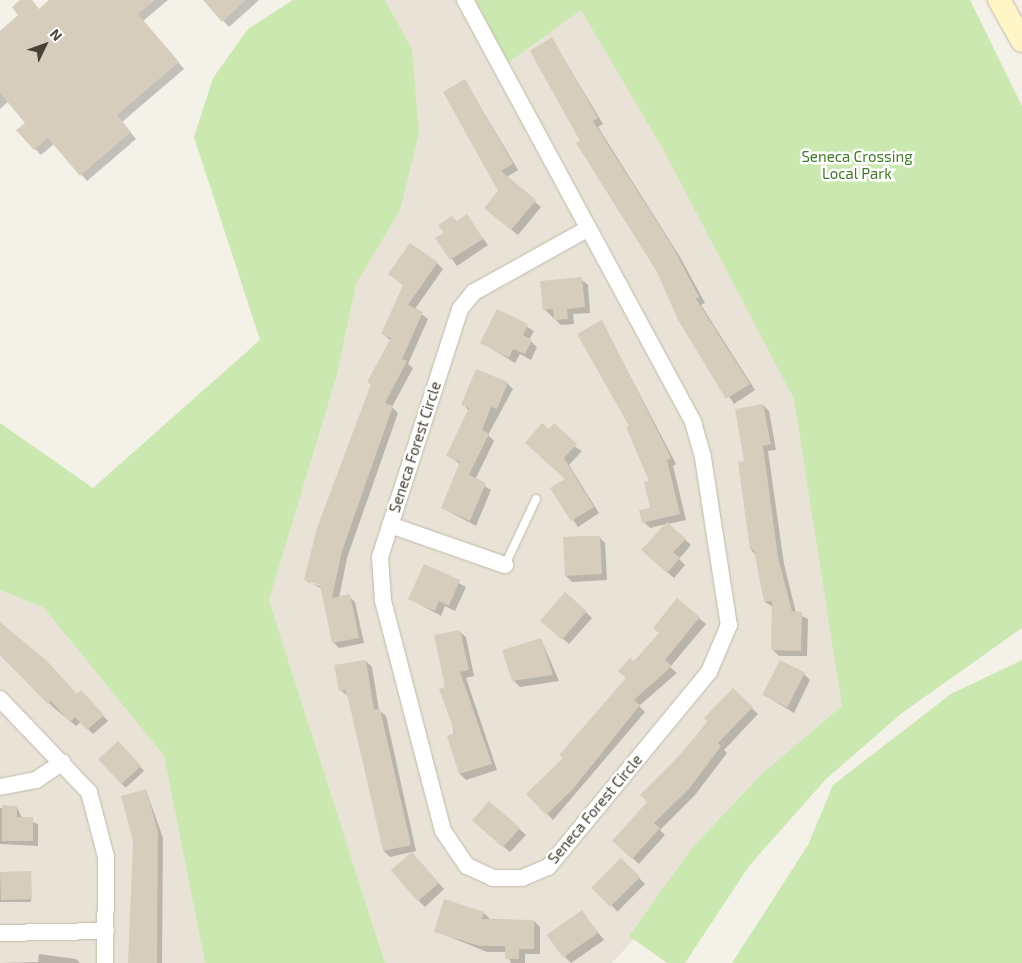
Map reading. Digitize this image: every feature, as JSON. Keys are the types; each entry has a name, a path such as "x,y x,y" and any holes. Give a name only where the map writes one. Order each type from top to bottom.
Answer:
{"main road":[{"path":"999,0 1022,41"}],"street":[{"name":"Seneca Forest Circle","path":"465,0 693,422 703,458 729,625 709,672 548,867 522,878 493,878 467,866 443,831 383,600 380,558 460,309 474,292 587,228"},
{"path":"390,525 505,565"},
{"path":"0,699 63,762 89,792 106,857 105,963"},
{"path":"0,787 36,780 63,762"},
{"path":"0,933 106,930"}],"lane":[{"path":"505,565 536,499"}],"shaded area":[{"path":"385,0 591,0 798,371 846,707 612,963 385,963 269,600 337,375 356,284 399,210 412,49"},
{"path":"0,590 44,608 164,756 205,963 0,963"}],"green space":[{"path":"293,0 385,0 412,49 419,133 400,210 356,284 337,375 269,600 385,963 205,963 164,756 44,608 0,590 0,423 93,488 260,340 194,137 213,78 248,29"},
{"name":"Seneca Crossing Local Park","path":"476,0 970,0 1022,106 1022,628 902,713 826,779 749,866 685,963 667,963 629,936 692,848 762,774 842,706 794,399 664,151 581,10 506,64"},
{"path":"1022,660 1022,963 732,963 808,845 833,785 951,694"}],"building":[{"path":"20,0 32,0 39,9 49,0 155,0 138,14 179,62 117,115 131,132 80,176 48,138 34,150 16,130 25,123 0,93 0,31 18,15 12,7"},
{"path":"203,0 246,0 222,22"},
{"path":"552,37 598,118 593,121 674,249 699,297 696,299 750,384 726,399 678,320 657,272 576,143 580,141 530,51"},
{"path":"465,79 513,164 501,171 536,200 511,230 484,208 498,191 443,92"},
{"path":"467,214 483,239 450,260 435,238 444,233 438,225 452,216 456,222"},
{"path":"410,243 438,262 408,305 423,312 402,359 407,361 385,403 393,406 342,551 332,598 350,594 359,638 332,643 320,585 304,580 317,528 371,384 367,382 391,338 381,334 403,285 388,274"},
{"path":"582,277 585,307 567,309 568,319 554,320 553,309 543,310 540,281"},
{"path":"497,309 528,324 523,335 532,340 525,354 513,349 509,358 480,343"},
{"path":"602,320 671,458 667,460 680,514 642,523 639,510 650,508 644,482 649,481 626,427 629,426 577,334"},
{"path":"476,369 508,382 497,409 491,407 482,430 489,434 469,475 486,483 470,521 441,508 460,462 446,456 469,408 461,405"},
{"path":"763,404 771,444 763,446 778,557 792,611 802,612 801,651 771,650 772,601 764,602 754,550 750,550 738,462 744,461 735,409"},
{"path":"542,423 549,429 554,423 577,444 564,458 594,507 571,521 550,488 565,479 525,443"},
{"path":"667,522 686,539 673,552 680,558 667,573 641,550"},
{"path":"600,536 602,574 565,576 563,537"},
{"path":"424,564 460,580 449,606 439,601 435,611 408,599"},
{"path":"565,592 587,611 562,640 540,621"},
{"path":"677,598 700,617 665,660 672,666 634,700 640,705 573,789 546,815 526,794 563,758 559,755 626,678 618,671 630,658 634,661 659,633 653,628"},
{"path":"0,622 46,660 77,694 81,690 104,715 87,730 75,717 70,722 51,701 48,704 0,655"},
{"path":"460,630 469,670 460,672 492,764 459,774 447,736 455,733 439,689 445,687 434,635"},
{"path":"541,638 553,675 512,681 502,650"},
{"path":"366,660 374,710 380,709 411,845 383,851 349,702 345,690 339,691 334,665"},
{"path":"780,660 805,673 787,707 762,695"},
{"path":"733,688 753,707 718,743 721,746 689,789 654,823 660,828 632,859 612,841 647,802 640,795 676,759 708,722 704,718"},
{"path":"118,741 141,766 121,784 98,759"},
{"path":"146,789 158,832 157,963 128,963 133,841 121,796"},
{"path":"489,801 520,828 503,848 472,821"},
{"path":"2,805 17,806 17,817 33,817 33,841 2,841"},
{"path":"412,852 439,883 418,901 391,870"},
{"path":"621,858 640,877 610,907 591,888"},
{"path":"31,871 32,899 1,900 0,872"},
{"path":"444,899 484,912 482,919 534,920 534,949 519,949 519,959 505,959 505,946 480,946 434,932"},
{"path":"582,910 598,933 563,958 547,935"}]}
